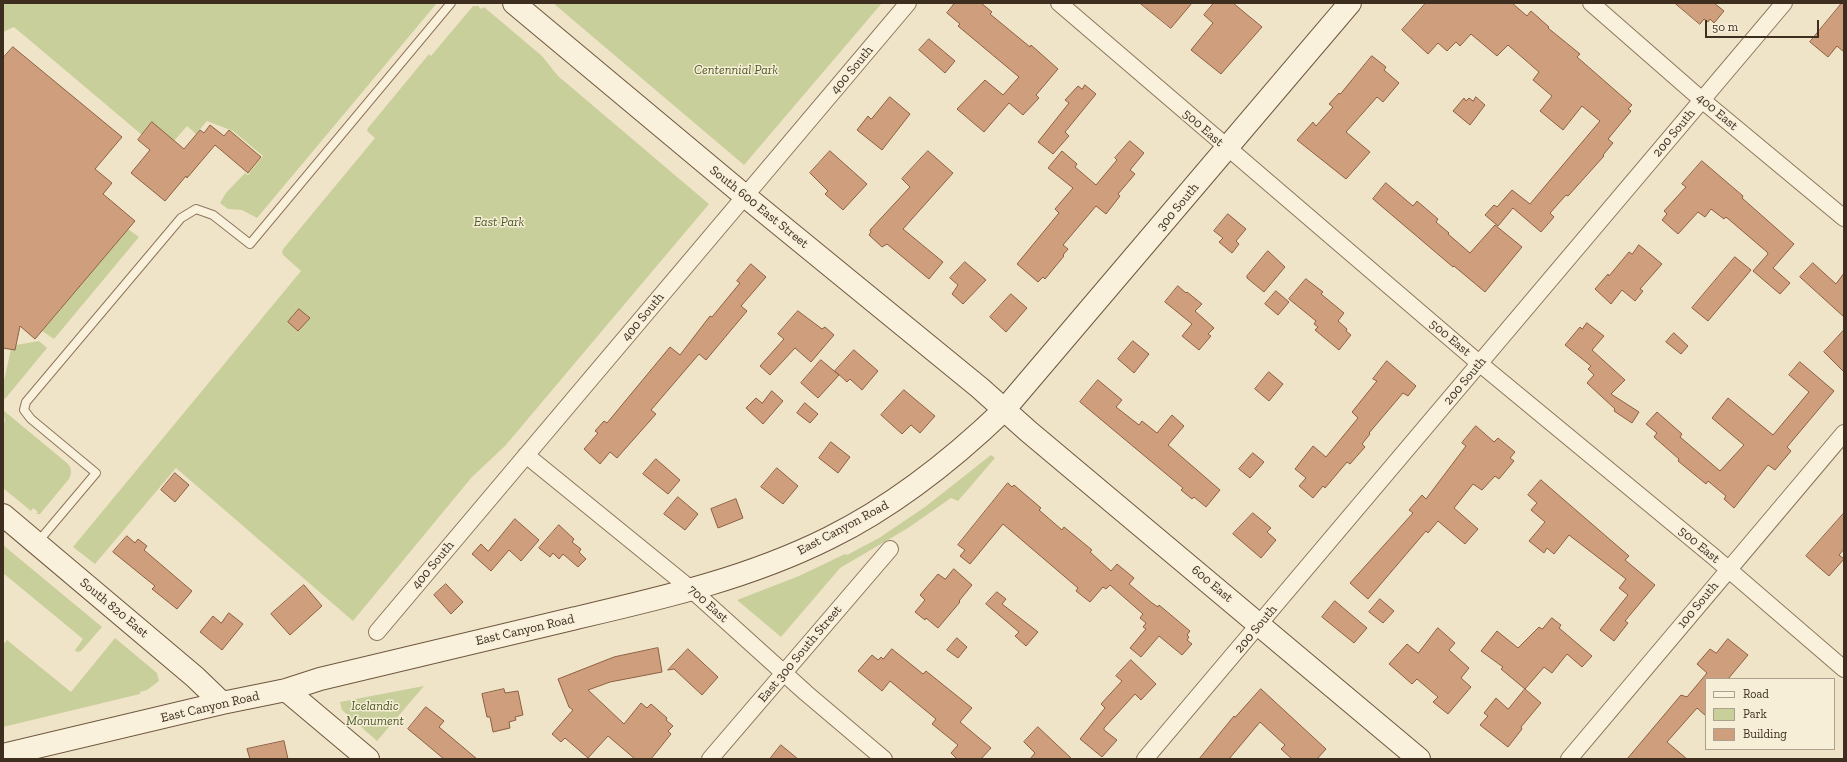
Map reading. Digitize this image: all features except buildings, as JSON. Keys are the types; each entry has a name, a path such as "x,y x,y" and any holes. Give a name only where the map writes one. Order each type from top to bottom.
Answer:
{"main road":[{"name":"South 600 East Street","path":"514,3 745,196 980,388 1004,410"},
{"name":"300 South","path":"1004,410 1350,3"},
{"name":"East Canyon Road","path":"3,755 222,703 286,690 320,678 692,590 774,563 830,538 884,507 941,466 1004,410"},
{"name":"600 East","path":"1004,410 1260,624 1418,759"},
{"name":"South 820 East","path":"3,515 195,677 222,703"},
{"path":"286,690 368,759"}],"street":[{"name":"400 South","path":"377,632 908,3"},
{"name":"500 East","path":"1058,3 1479,363 1728,569 1844,669"},
{"name":"400 East","path":"1591,3 1702,100 1844,218"},
{"name":"200 South","path":"1145,759 1784,3"},
{"name":"100 South","path":"1569,759 1844,433"},
{"name":"700 East","path":"526,455 692,590 784,674 884,759"},
{"name":"East 300 South Street","path":"710,759 890,549"}],"lane":[{"path":"37,543 96,473 31,419 24,410 26,402 181,218 196,209 213,215 250,244 451,3"}],"green space":[{"path":"3,3 437,3 257,218 242,210 228,209 220,203 226,193 245,173 248,175 263,156 233,131 207,121 196,134 187,126 174,141 152,123 142,135 14,27 3,32"},
{"name":"Centennial Park","path":"553,3 882,3 744,165"},
{"name":"East Park","path":"473,6 478,6 481,9 484,7 542,56 558,76 709,204 505,446 472,477 353,621 176,468 95,564 73,547 301,271 283,255 282,251 375,138 367,131 368,128 429,54 431,56"},
{"path":"128,229 139,237 54,339 42,331"},
{"path":"39,341 47,348 5,399 3,397 3,385 11,349 15,350 16,345"},
{"path":"3,410 67,463 71,469 69,479 40,514 36,514 38,512 33,508 31,511 3,488 3,424 5,421"},
{"path":"991,455 995,458 958,501 951,498 908,528 840,568 781,637 737,600 799,576 845,554 847,555 879,538 925,507"},
{"path":"3,545 102,627 81,651 77,652 75,650 83,639 3,573"},
{"path":"115,638 157,673 159,681 147,690 140,692 140,694 3,727 3,645 7,640 71,692"},
{"name":"Icelandic Monument","path":"424,686 377,741 342,710 340,702"}]}
